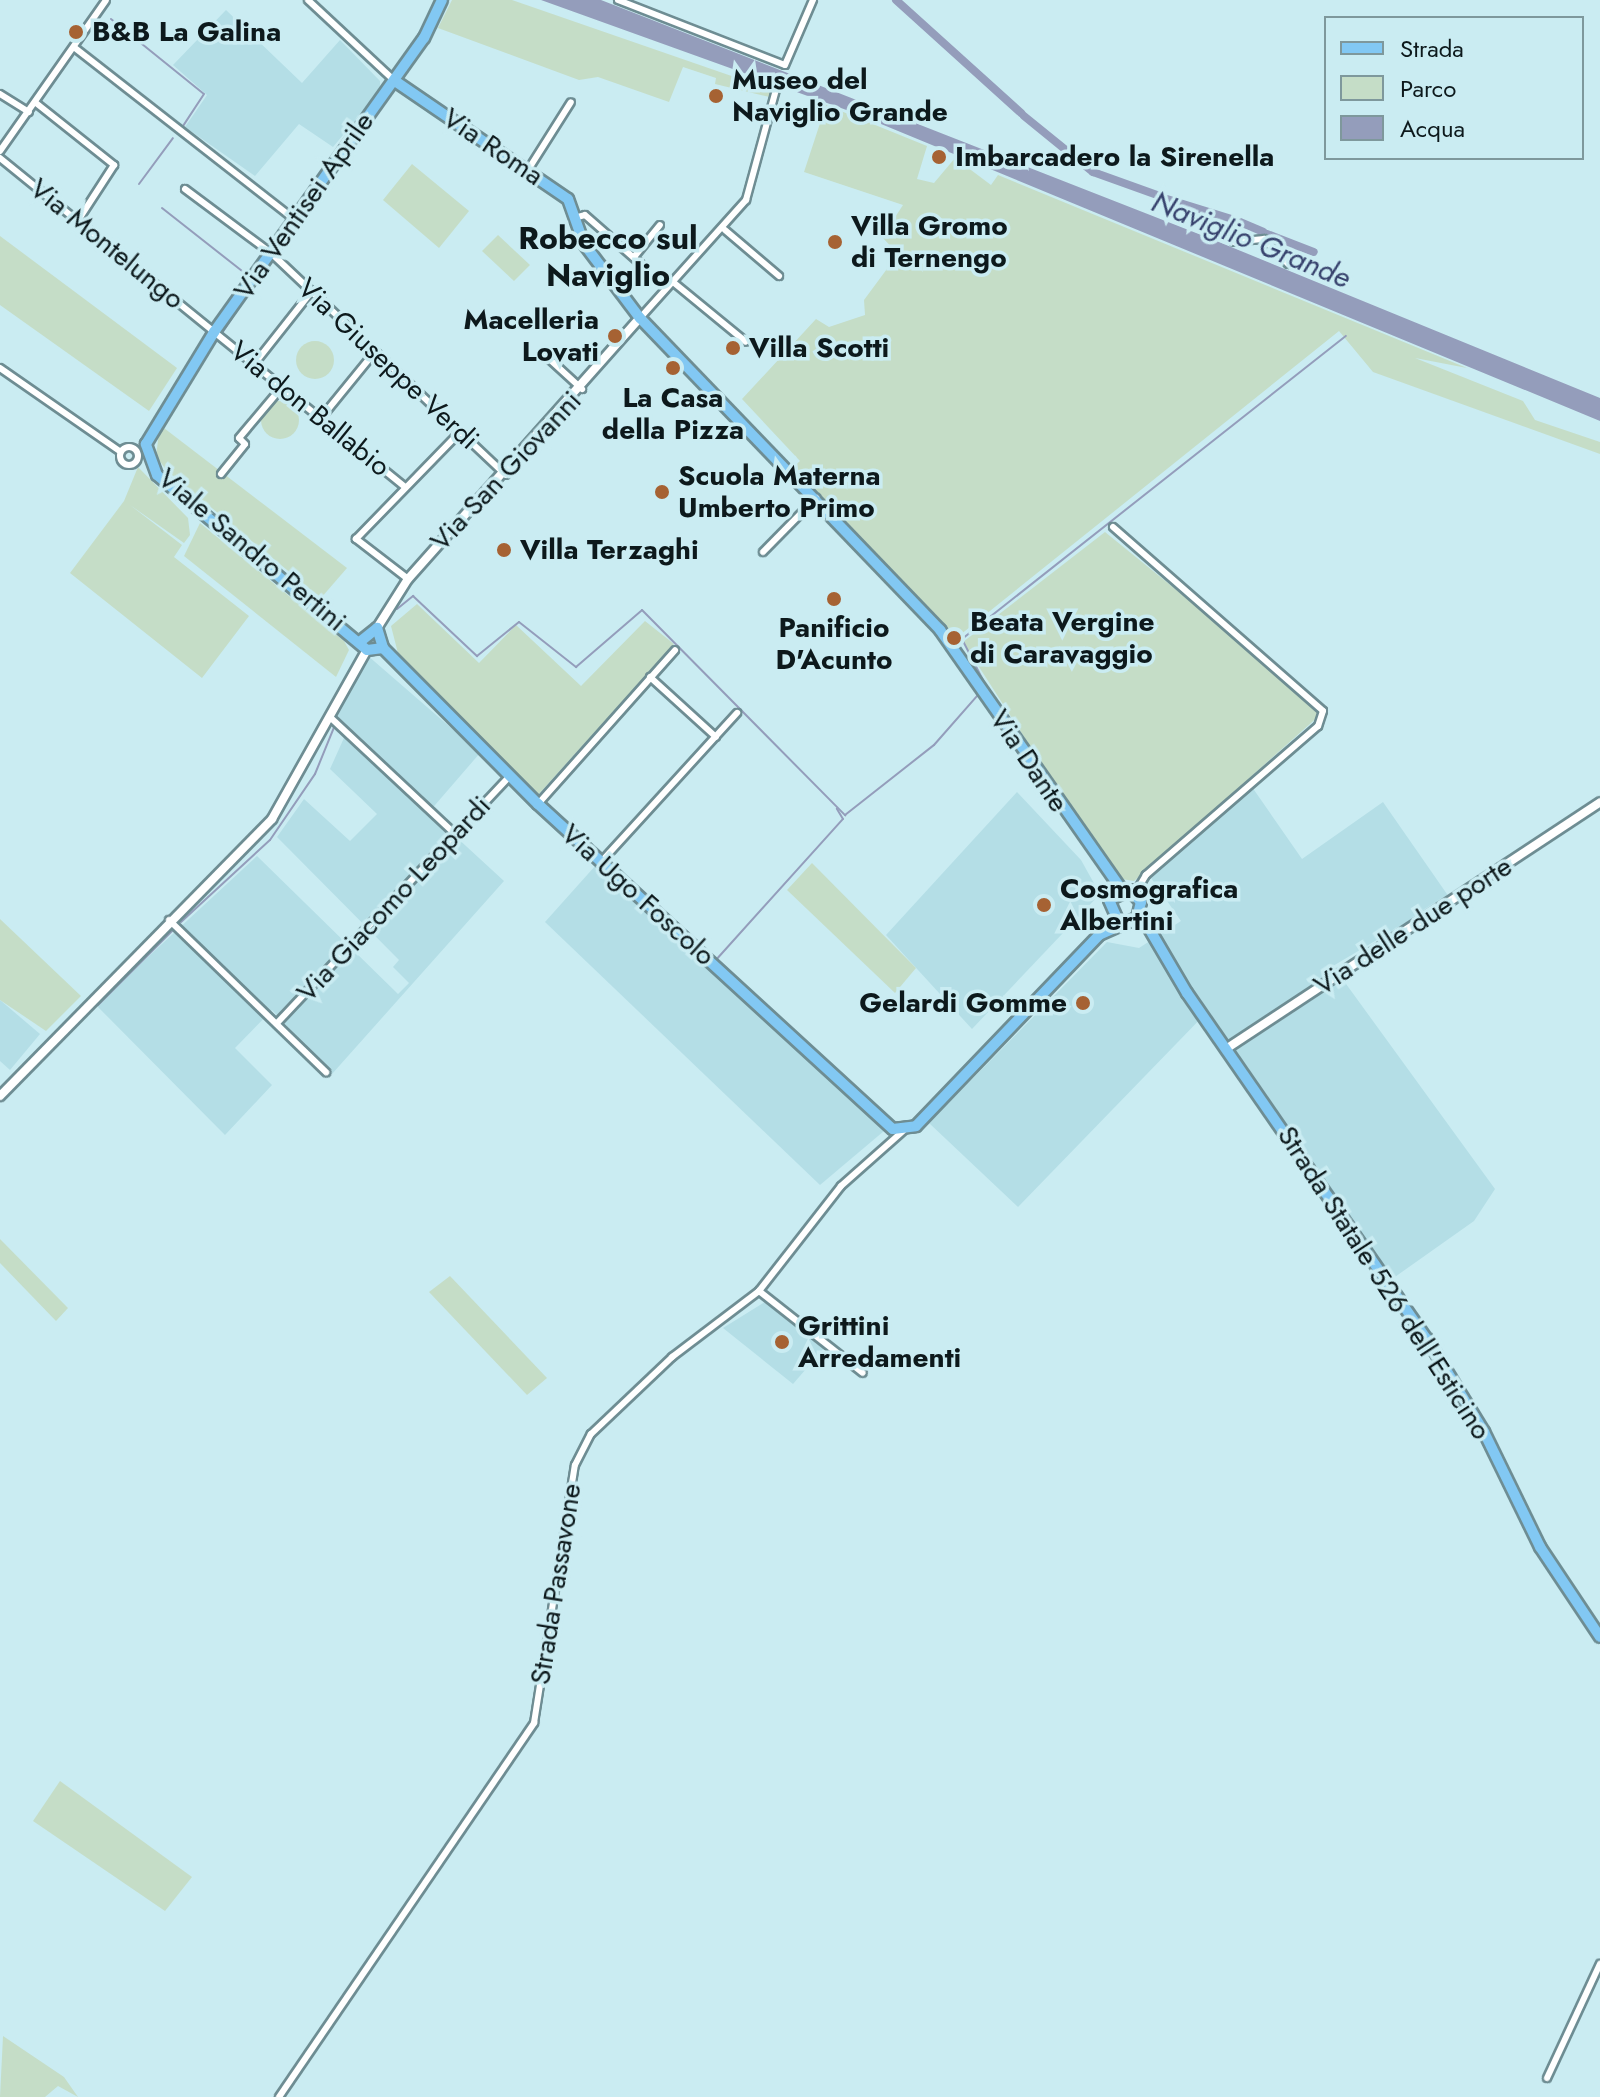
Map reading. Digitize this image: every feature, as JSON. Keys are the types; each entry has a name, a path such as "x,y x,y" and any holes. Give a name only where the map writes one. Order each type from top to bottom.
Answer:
{"main road":[{"path":"395,81 442,0"},
{"name":"Via Roma","path":"409,60 414,92"},
{"name":"Via Roma","path":"395,81 528,170 571,203"},
{"name":"Via Ventisei Aprile","path":"214,332 395,81"},
{"name":"Via Dante","path":"571,203 584,244 640,318 940,630 1122,890"},
{"name":"Viale Sandro Pertini","path":"214,332 151,428 142,452 157,475 364,646"},
{"path":"377,628 383,648 364,646 377,628"},
{"name":"Via Ugo Foscolo","path":"383,648 538,804 903,1131"},
{"path":"1092,943 1122,890 1135,893"},
{"name":"Strada Statale 526 dell'Esticino","path":"1135,893 1152,938 1427,1339 1484,1432 1540,1547 1600,1637"},
{"name":"Strada Statale 526 dell'Esticino","path":"1108,910 1152,938"},
{"path":"903,1131 916,1126 1092,943 1140,913"}],"street":[{"path":"0,151 106,0"},
{"path":"308,0 395,81"},
{"path":"618,0 785,65 813,0"},
{"path":"75,48 294,219"},
{"path":"378,66 384,94"},
{"path":"640,318 725,230 746,200 777,86"},
{"path":"0,94 29,112"},
{"path":"528,170 571,102"},
{"path":"36,103 110,155 114,165 79,219"},
{"name":"Via Montelungo","path":"0,158 79,219 214,332"},
{"name":"Via Giuseppe Verdi","path":"185,189 271,253 506,475"},
{"path":"574,218 585,215 643,266 620,289"},
{"path":"634,257 660,225"},
{"path":"725,230 779,276"},
{"path":"1264,239 1267,230"},
{"path":"1234,242 1264,239"},
{"path":"1264,239 1288,264"},
{"path":"673,282 746,342"},
{"path":"255,363 311,292"},
{"name":"Via San Giovanni","path":"377,628 408,579 506,475 640,318"},
{"name":"Via don Ballabio","path":"214,332 405,487"},
{"path":"321,418 374,353"},
{"path":"546,356 582,389"},
{"path":"0,368 121,452 128,465 142,452"},
{"path":"221,474 245,444 239,438 282,387"},
{"path":"408,579 356,539 460,432"},
{"path":"121,452 142,452"},
{"path":"763,552 816,498"},
{"path":"1113,527 1323,711 1318,726 1156,866 1135,893"},
{"path":"0,1096 169,920 272,819 330,717 364,646"},
{"path":"538,804 675,650"},
{"path":"650,677 716,737"},
{"path":"601,862 737,713"},
{"path":"330,717 455,834"},
{"name":"Via Giacomo Leopardi","path":"278,1022 510,776"},
{"name":"Via delle due porte","path":"1226,1049 1600,802"},
{"path":"169,920 278,1022 326,1072"},
{"name":"Strada Passavone","path":"279,2097 534,1723 583,1446 672,1357 759,1291 841,1186 903,1131"},
{"path":"759,1291 863,1373"},
{"path":"1547,2078 1600,1964"}],"shaded area":[{"path":"226,10 302,83 340,40 380,81 380,91 333,147 299,124 255,176 185,127 207,95 173,65"},
{"path":"367,655 480,753 429,812 504,881 332,1074 272,1010 235,1048 272,1085 225,1135 96,1005 257,856 398,994 409,983 393,967 399,960 277,837 304,799 350,841 377,814 330,769 348,729 336,717"},
{"path":"1252,787 1302,859 1383,802 1449,897 1333,966 1495,1189 1474,1221 1392,1279 1208,1011 1018,1207 929,1123 1107,942 1139,948 1181,921 1151,878 1154,871"},
{"path":"1017,792 1081,860 1100,894 972,1029 886,935"},
{"path":"596,865 884,1131 820,1185 545,922"},
{"path":"0,1000 40,1034 10,1070 0,1061"},
{"path":"768,1300 825,1347 793,1384 723,1328"}],"green space":[{"path":"452,0 512,0 775,91 774,98 715,84 716,78 683,67 669,102 598,77 579,80 438,28"},
{"path":"826,105 927,146 917,179 934,183 955,158 991,185 998,175 1467,368 1415,358 1523,401 1535,420 1600,442 1600,454 1373,372 1339,331 955,639 791,469 800,461 742,399 816,319 829,327 865,315 864,300 898,254 882,237 903,205 804,172"},
{"path":"412,164 469,211 439,248 383,200"},
{"path":"498,235 530,265 514,281 482,251"},
{"path":"0,236 177,368 149,411 0,305"},
{"path":"315,341 328,347 334,360 328,373 315,379 302,373 296,360 302,347"},
{"path":"280,401 294,406 299,420 294,434 280,439 266,434 261,420 266,406"},
{"path":"160,425 347,568 321,598 167,471 156,456"},
{"path":"138,467 188,518 190,535 184,543 130,505 182,545 174,557 249,616 202,678 70,573 124,501"},
{"path":"200,523 344,641 349,650 336,677 184,556"},
{"path":"1105,532 1317,704 1320,715 1134,881 1115,878 963,642"},
{"path":"417,604 479,663 516,625 581,686 645,621 674,644 538,795 401,665 391,626"},
{"path":"812,863 916,968 895,993 787,890"},
{"path":"0,919 81,996 46,1031 0,1000"},
{"path":"0,1239 68,1308 56,1321 0,1263"},
{"path":"450,1276 547,1378 527,1395 429,1292"},
{"path":"60,1781 192,1877 165,1911 33,1821"},
{"path":"3,2036 64,2077 78,2097 58,2086 45,2097 0,2097"}],"water":[{"path":"541,0 601,0 1214,240 1600,398 1600,421 852,112"}],"waterway":[{"path":"896,0 1021,113"},
{"path":"111,19 204,94 181,129"},
{"name":"Naviglio Grande","path":"1024,116 1093,172 1163,197"},
{"path":"139,184 173,138"},
{"name":"Naviglio Grande","path":"1167,199 1235,220"},
{"path":"162,208 247,275"},
{"name":"Naviglio Grande","path":"1240,222 1263,232"},
{"name":"Naviglio Grande","path":"1267,234 1314,252"},
{"path":"222,333 257,281"},
{"path":"985,684 962,639 1346,336"},
{"path":"397,609 413,596 477,656 519,622 576,667 642,610 845,815 934,745 977,696"},
{"path":"181,922 270,840 315,774 335,725"},
{"path":"715,961 843,819 837,809"},
{"path":"98,1005 172,931"}],"place":[{"name":"B&B La Galina","path":"76,32"},
{"name":"Museo del Naviglio Grande","path":"716,96"},
{"name":"Imbarcadero la Sirenella","path":"939,157"},
{"name":"Villa Gromo di Ternengo","path":"835,242"},
{"name":"Macelleria Lovati","path":"615,336"},
{"name":"Villa Scotti","path":"733,348"},
{"name":"La Casa della Pizza","path":"673,368"},
{"name":"Scuola Materna Umberto Primo","path":"662,492"},
{"name":"Villa Terzaghi","path":"504,550"},
{"name":"Panificio D'Acunto","path":"834,599"},
{"name":"Beata Vergine di Caravaggio","path":"954,638"},
{"name":"Cosmografica Albertini","path":"1044,905"},
{"name":"Gelardi Gomme","path":"1083,1003"},
{"name":"Grittini Arredamenti","path":"782,1342"}],"district":[{"name":"Robecco sul Naviglio","path":"608,258"}]}
